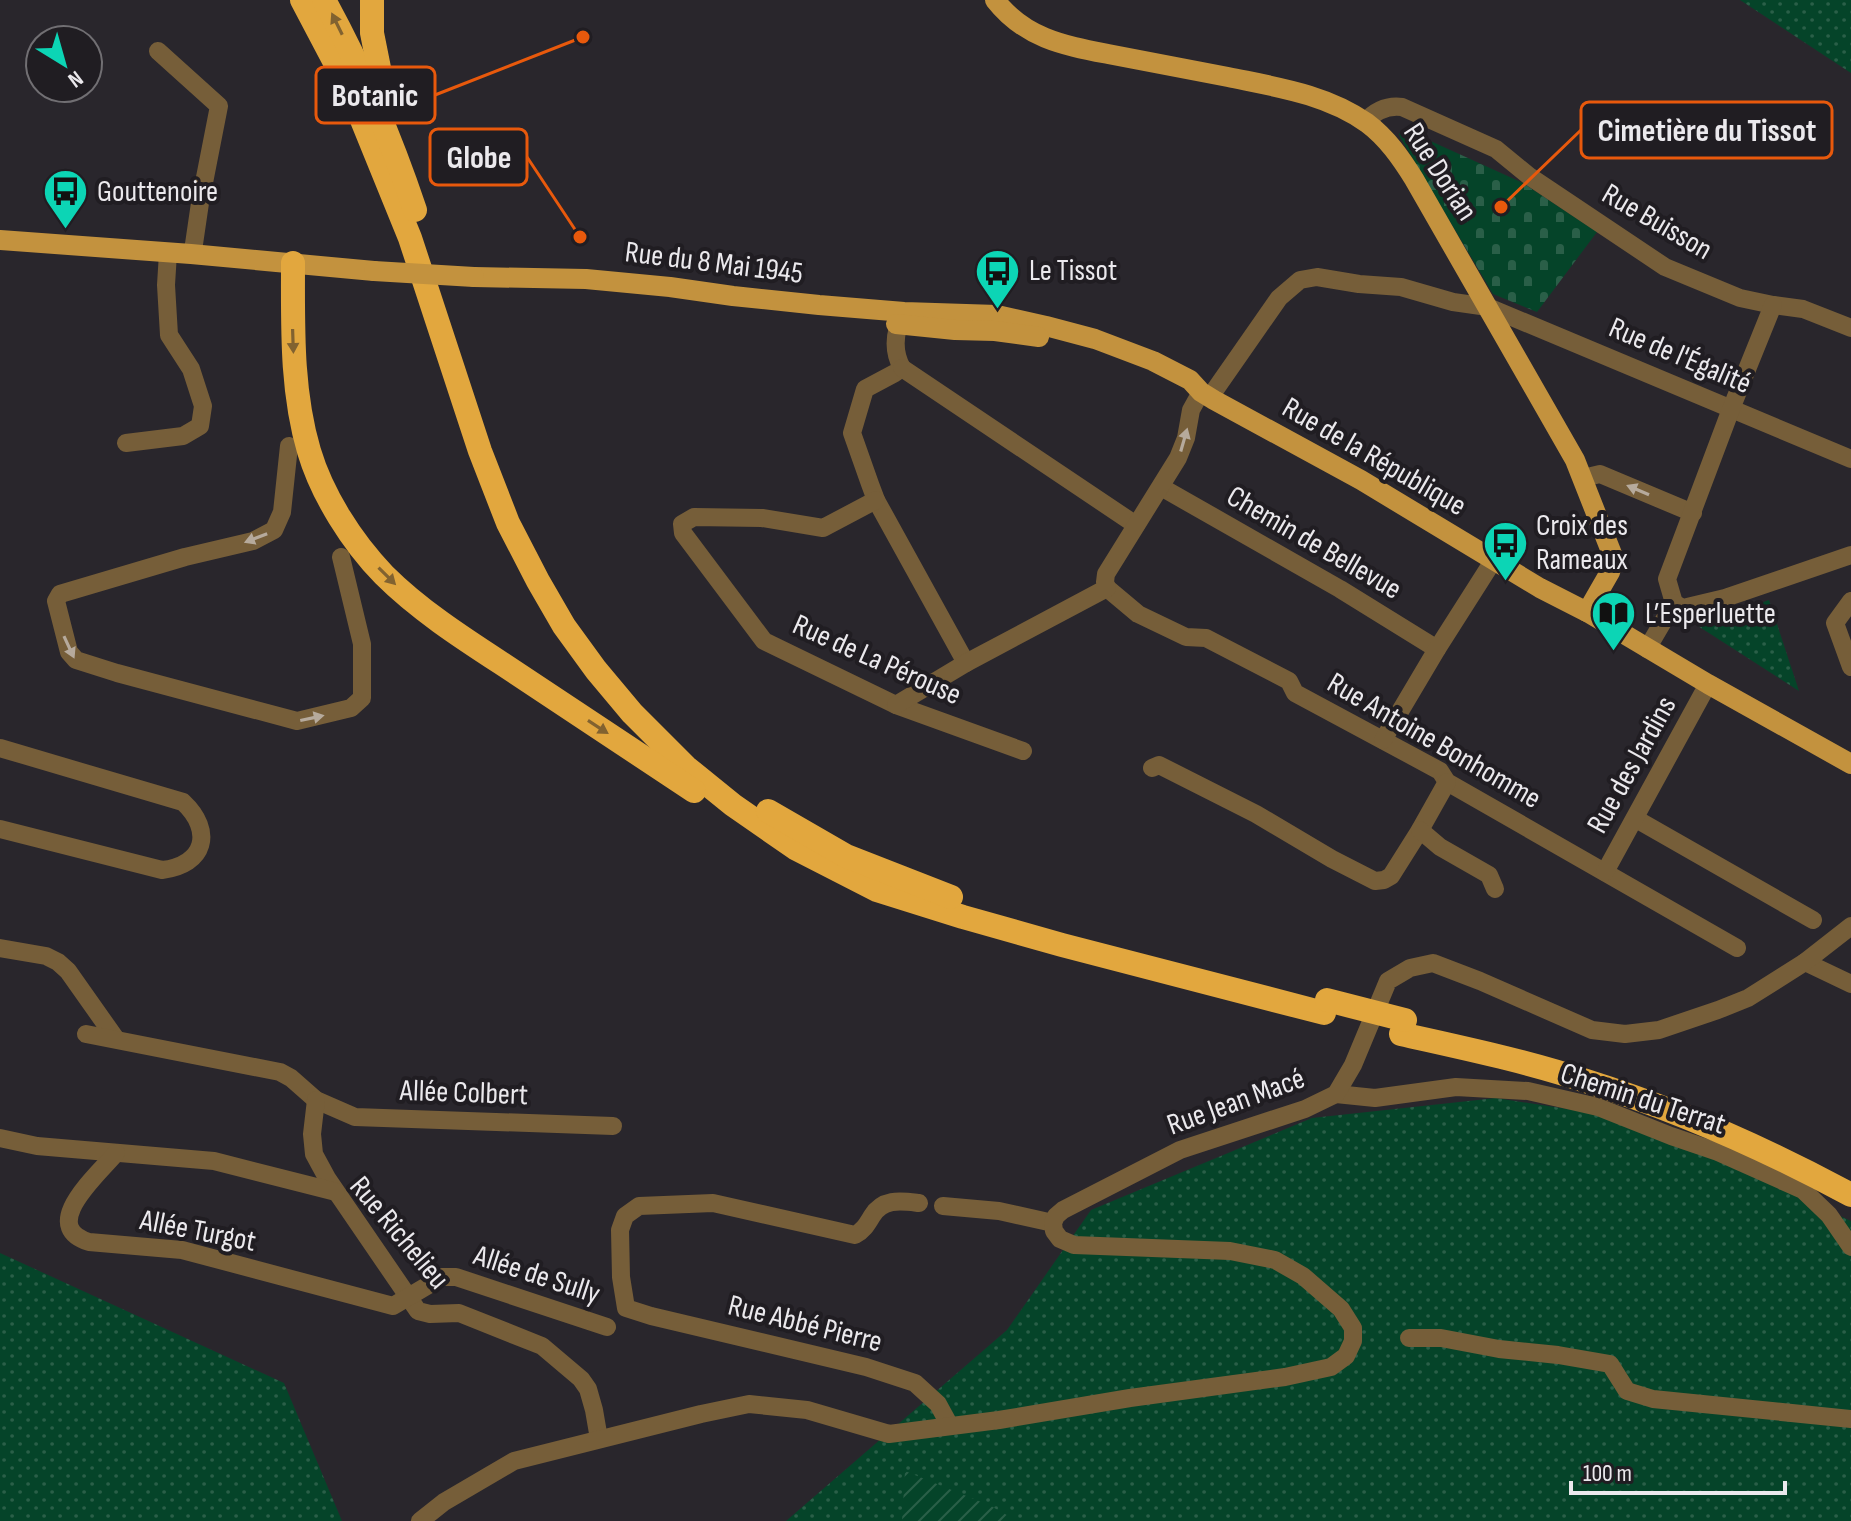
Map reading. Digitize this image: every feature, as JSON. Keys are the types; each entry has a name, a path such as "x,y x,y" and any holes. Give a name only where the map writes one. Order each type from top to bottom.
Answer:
{"highway":[{"path":"302,0 351,93 399,209 480,451 508,523 538,581 572,637 632,713 686,767 733,805 795,848"},
{"path":"324,0 398,159 494,441 529,531 580,624 652,715 694,755 746,797 846,856 970,904 1065,933 1162,956 1325,1007"},
{"path":"372,0 372,33 398,159"},
{"path":"293,263 294,369 300,414 309,452 325,493 349,532 384,575 422,607 747,826 877,890 949,913 1062,945 1607,1073 1785,1146 1851,1183"},
{"path":"1403,1027 1640,1099 1796,1165 1851,1195"}],"main road":[{"name":"Rue Dorian","path":"995,0 1008,17 1053,41 1313,96 1342,107 1387,141 1488,307 1583,478 1614,559 1587,612"},
{"name":"Rue du 8 Mai 1945","path":"0,240 374,271 586,279 855,308 901,319 997,315 1095,339 1153,361 1190,380 1205,395"},
{"name":"Rue de la République","path":"1205,395 1361,480 1493,561 1851,764"}],"street":[{"path":"158,51 219,106 191,254"},
{"name":"Rue Buisson","path":"1365,122 1382,109 1402,107 1496,149 1591,219 1665,267 1740,298 1803,309 1851,328"},
{"path":"126,443 183,436 200,426 203,406 191,369 169,335 168,253"},
{"name":"Rue de l'Égalité","path":"1205,395 1282,294 1300,280 1317,277 1401,287 1453,302 1488,307 1851,459"},
{"path":"1678,605 1667,579 1773,305"},
{"path":"901,319 897,359 902,368 1136,525"},
{"path":"902,368 865,389 852,433 876,500 966,663"},
{"path":"896,705 966,663 1107,588 1106,574 1178,458 1186,438 1191,410 1205,395"},
{"path":"289,446 282,512 274,530 253,541 185,557 60,594 56,601 69,652 76,660 117,673 297,721 351,708 362,698 362,644 341,557"},
{"path":"1583,478 1600,474 1693,513"},
{"name":"Chemin de Bellevue","path":"1161,487 1340,589 1437,649"},
{"name":"Rue de La Pérouse","path":"876,500 823,528 762,518 694,517 682,524 683,533 764,641 896,705 1023,751"},
{"path":"1647,649 1678,605 1725,598 1851,555"},
{"path":"1383,740 1493,561"},
{"name":"Rue Antoine Bonhomme","path":"1107,588 1138,614 1186,637 1206,638 1289,681 1295,693 1440,771 1447,782 1737,948"},
{"path":"1851,601 1835,623 1851,667"},
{"name":"Rue des Jardins","path":"1605,872 1708,684"},
{"path":"0,748 183,802 197,817 202,838 200,847 185,864 162,870 0,829"},
{"path":"1152,768 1159,765 1178,774 1375,881 1391,876 1447,782"},
{"path":"1636,819 1813,920"},
{"path":"1420,830 1440,847 1489,875 1495,889"},
{"name":"Rue Jean Macé","path":"1053,1223 1063,1210 1180,1150 1305,1109 1336,1094 1353,1065 1388,981 1410,968 1433,963 1592,1030 1625,1034 1659,1030 1748,998 1805,962 1851,926"},
{"path":"0,948 46,956 58,962 68,971 116,1039"},
{"path":"1805,962 1851,984"},
{"name":"Allée Colbert","path":"86,1034 280,1072 316,1100 355,1117 613,1126"},
{"name":"Chemin du Terrat","path":"1336,1094 1375,1098 1456,1087 1528,1091 1598,1107 1718,1152 1803,1190 1829,1215 1851,1247"},
{"path":"316,1100 312,1134 314,1154 336,1192"},
{"name":"Rue Richelieu","path":"0,1138 37,1146 214,1161 336,1192 418,1311 430,1314 459,1313 542,1346 581,1379 588,1389 599,1439"},
{"name":"Allée Turgot","path":"116,1153 91,1179 69,1212 69,1226 78,1238 89,1242 182,1250 393,1306 408,1299"},
{"name":"Rue Abbé Pierre","path":"919,1203 886,1202 877,1208 864,1230 855,1235 713,1203 639,1206 625,1216 620,1230 621,1277 626,1308 866,1367 915,1383 938,1404 950,1426"},
{"path":"420,1521 444,1502 514,1461 749,1404 807,1410 889,1434 1285,1377 1331,1367 1346,1356 1353,1341 1353,1328 1341,1309 1303,1276 1275,1260 1230,1251 1074,1245 1060,1239 1053,1223 999,1211 943,1206"},
{"name":"Allée de Sully","path":"408,1299 442,1277 456,1277 607,1327"},
{"path":"1409,1338 1441,1338 1610,1364 1627,1391 1653,1399 1851,1419"}],"green space":[{"path":"1740,0 1851,0 1851,73"},
{"path":"1404,129 1523,183 1597,232 1537,312 1493,294 1400,137"},
{"path":"1769,600 1799,691 1698,626"},
{"path":"1496,1098 1593,1113 1732,1166 1851,1221 1851,1521 786,1521 1007,1330 1091,1210 1312,1118"},
{"path":"0,1253 284,1383 342,1521 0,1521"},
{"path":"905,1471 991,1506 1017,1521 902,1521"}],"place":[{"name":"Botanic","path":"583,37"},
{"name":"Cimetière du Tissot","path":"1501,207"},
{"name":"Gouttenoire","path":"66,231"},
{"name":"Globe","path":"580,237"},
{"name":"Le Tissot","path":"998,310"},
{"name":"Croix des Rameaux","path":"1505,582"},
{"name":"L’Esperluette","path":"1614,653"}]}
